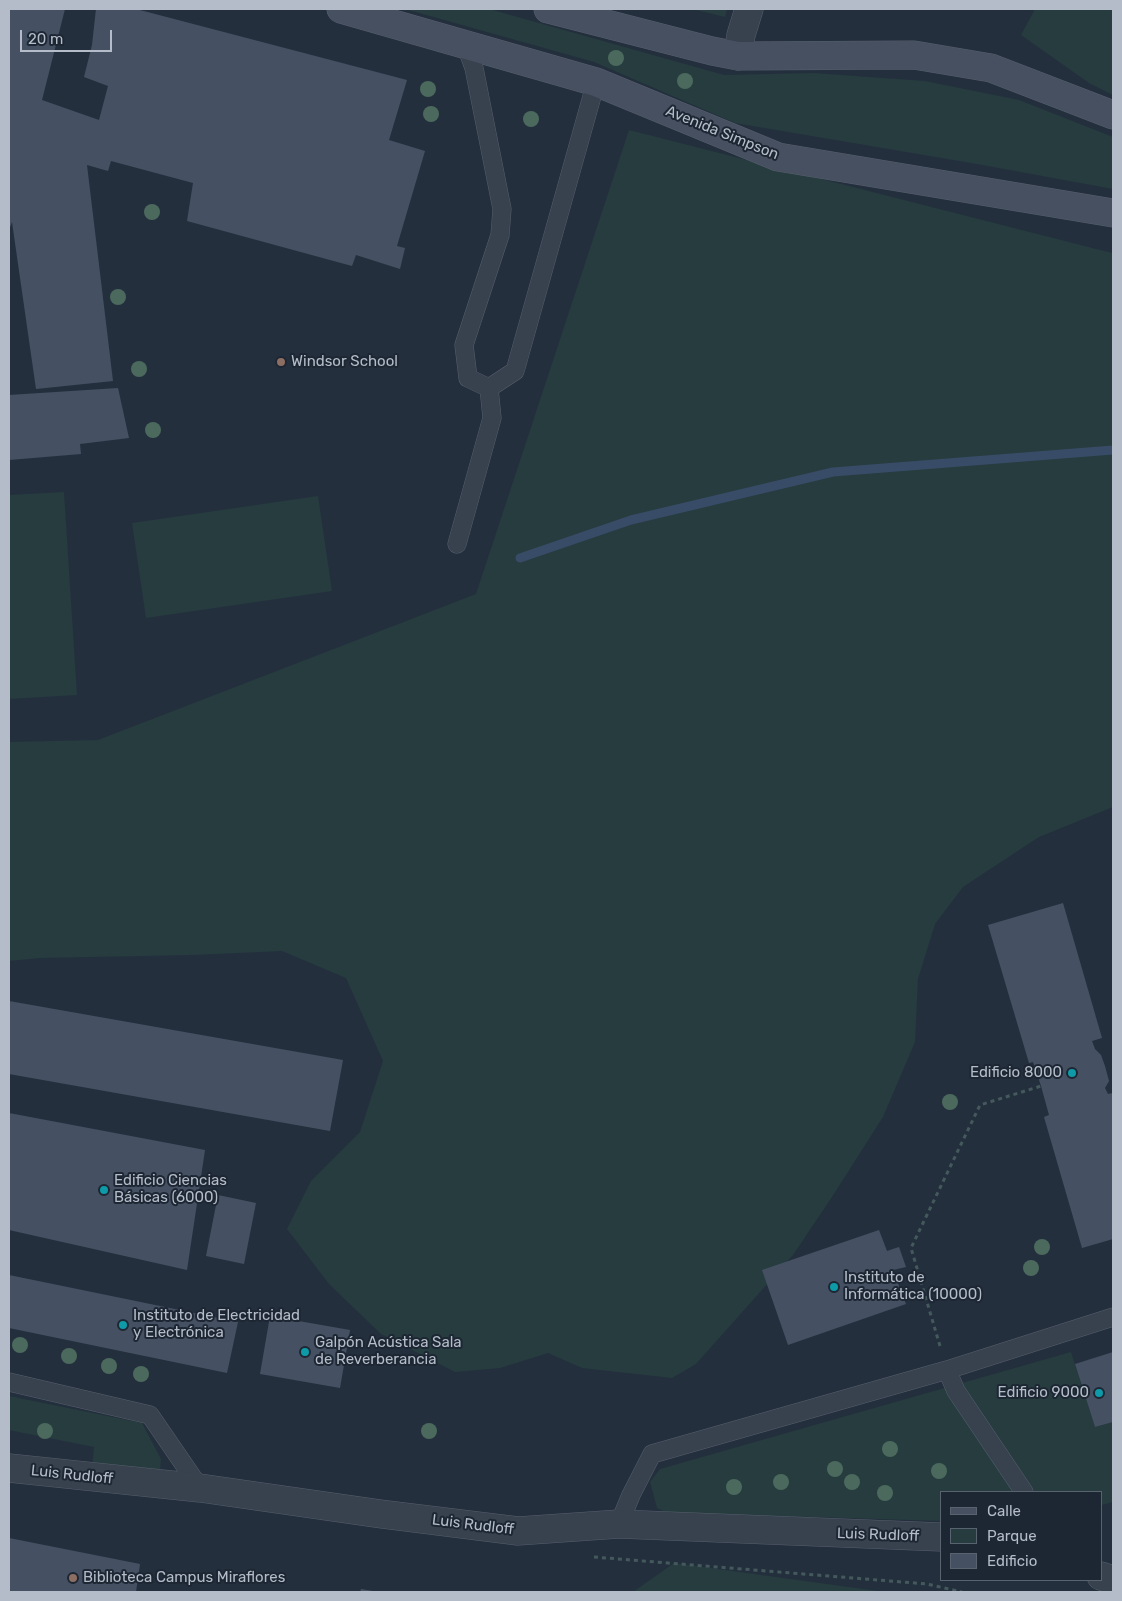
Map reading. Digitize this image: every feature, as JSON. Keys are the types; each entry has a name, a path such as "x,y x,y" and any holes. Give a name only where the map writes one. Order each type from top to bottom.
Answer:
{"main road":[{"name":"Avenida Simpson","path":"341,9 596,82 778,157 1113,213"},
{"path":"548,9 738,56 914,55 991,68 1113,115"}],"street":[{"path":"738,56 749,9"},
{"name":"Luis Rudloff","path":"9,1468 200,1488 518,1531 619,1524 940,1537"}],"lane":[{"path":"465,43 474,68 502,209 500,235 464,345 468,378 489,388"},
{"path":"489,388 515,371 596,82"},
{"path":"457,544 492,418 489,388"},
{"path":"619,1524 631,1494 652,1454 947,1370 1113,1317"},
{"path":"947,1370 956,1391 1023,1491"},
{"path":"9,1382 150,1414 200,1488"}],"path":[{"path":"947,1370 911,1248 980,1105 1041,1086"}],"green space":[{"path":"405,9 489,9 724,75 813,73 925,81 1019,100 1113,137 1113,189 735,123 594,62"},
{"path":"692,9 727,9 725,17"},
{"path":"1035,9 1113,9 1113,95 1089,83 1021,35"},
{"path":"629,130 1113,252 1113,807 1039,837 963,887 935,924 918,979 915,1042 883,1117 793,1255 696,1364 672,1378 582,1368 548,1353 500,1368 455,1372 381,1334 329,1284 287,1229 311,1181 360,1132 383,1061 346,978 282,951 40,958 9,961 9,742 98,740 476,594"},
{"path":"64,492 77,695 9,699 9,495"},
{"path":"318,496 332,591 146,618 132,523"},
{"path":"1071,1352 1095,1427 1113,1422 1113,1502 1102,1505 1102,1491 940,1491 940,1521 673,1515 657,1508 650,1482 660,1469"},
{"path":"9,1396 142,1423 161,1459 159,1481 92,1468 94,1447 9,1430"},
{"path":"674,1563 885,1592 633,1592"}],"building":[{"path":"9,9 65,9 42,100 99,120 108,86 84,77 92,45 96,9 136,9 407,80 389,140 425,151 397,246 405,248 400,269 356,255 352,266 187,221 193,183 111,161 108,171 87,165 113,381 36,389 12,222 9,230"},
{"path":"118,388 129,438 80,444 81,454 9,460 9,395"},
{"name":"Edificio 8000","path":"1063,903 1102,1038 1092,1041 1095,1049 1101,1055 1105,1066 1109,1081 1105,1088 1108,1094 1113,1093 1113,1239 1082,1248 1044,1117 1049,1115 1041,1086 1033,1062 1029,1063 988,925"},
{"path":"9,1001 343,1060 330,1131 9,1074"},
{"name":"Edificio Ciencias Básicas (6000)","path":"9,1113 205,1150 187,1270 9,1230"},
{"path":"218,1195 256,1203 244,1264 206,1256"},
{"name":"Instituto de Informática (10000)","path":"879,1230 887,1251 899,1247 906,1267 893,1270 906,1304 788,1345 762,1270"},
{"name":"Instituto de Electricidad y Electrónica","path":"9,1275 238,1322 227,1373 9,1328"},
{"name":"Galpón Acústica Sala de Reverberancia","path":"270,1316 350,1330 340,1388 260,1374"},
{"name":"Edificio 9000","path":"1113,1352 1113,1422 1095,1427 1075,1364"},
{"name":"Biblioteca Campus Miraflores","path":"9,1538 140,1564 136,1592 9,1592"},
{"path":"361,1589 373,1591 373,1592 360,1592"}],"waterway":[{"path":"520,558 631,520 833,472 1113,450"}],"place":[{"name":"Windsor School","path":"281,362"},
{"name":"Edificio 8000","path":"1072,1073"},
{"name":"Edificio Ciencias Básicas (6000)","path":"104,1190"},
{"name":"Instituto de Informática (10000)","path":"834,1287"},
{"name":"Instituto de Electricidad y Electrónica","path":"123,1325"},
{"name":"Galpón Acústica Sala de Reverberancia","path":"305,1352"},
{"name":"Edificio 9000","path":"1099,1393"},
{"name":"Biblioteca Campus Miraflores","path":"73,1578"}]}
